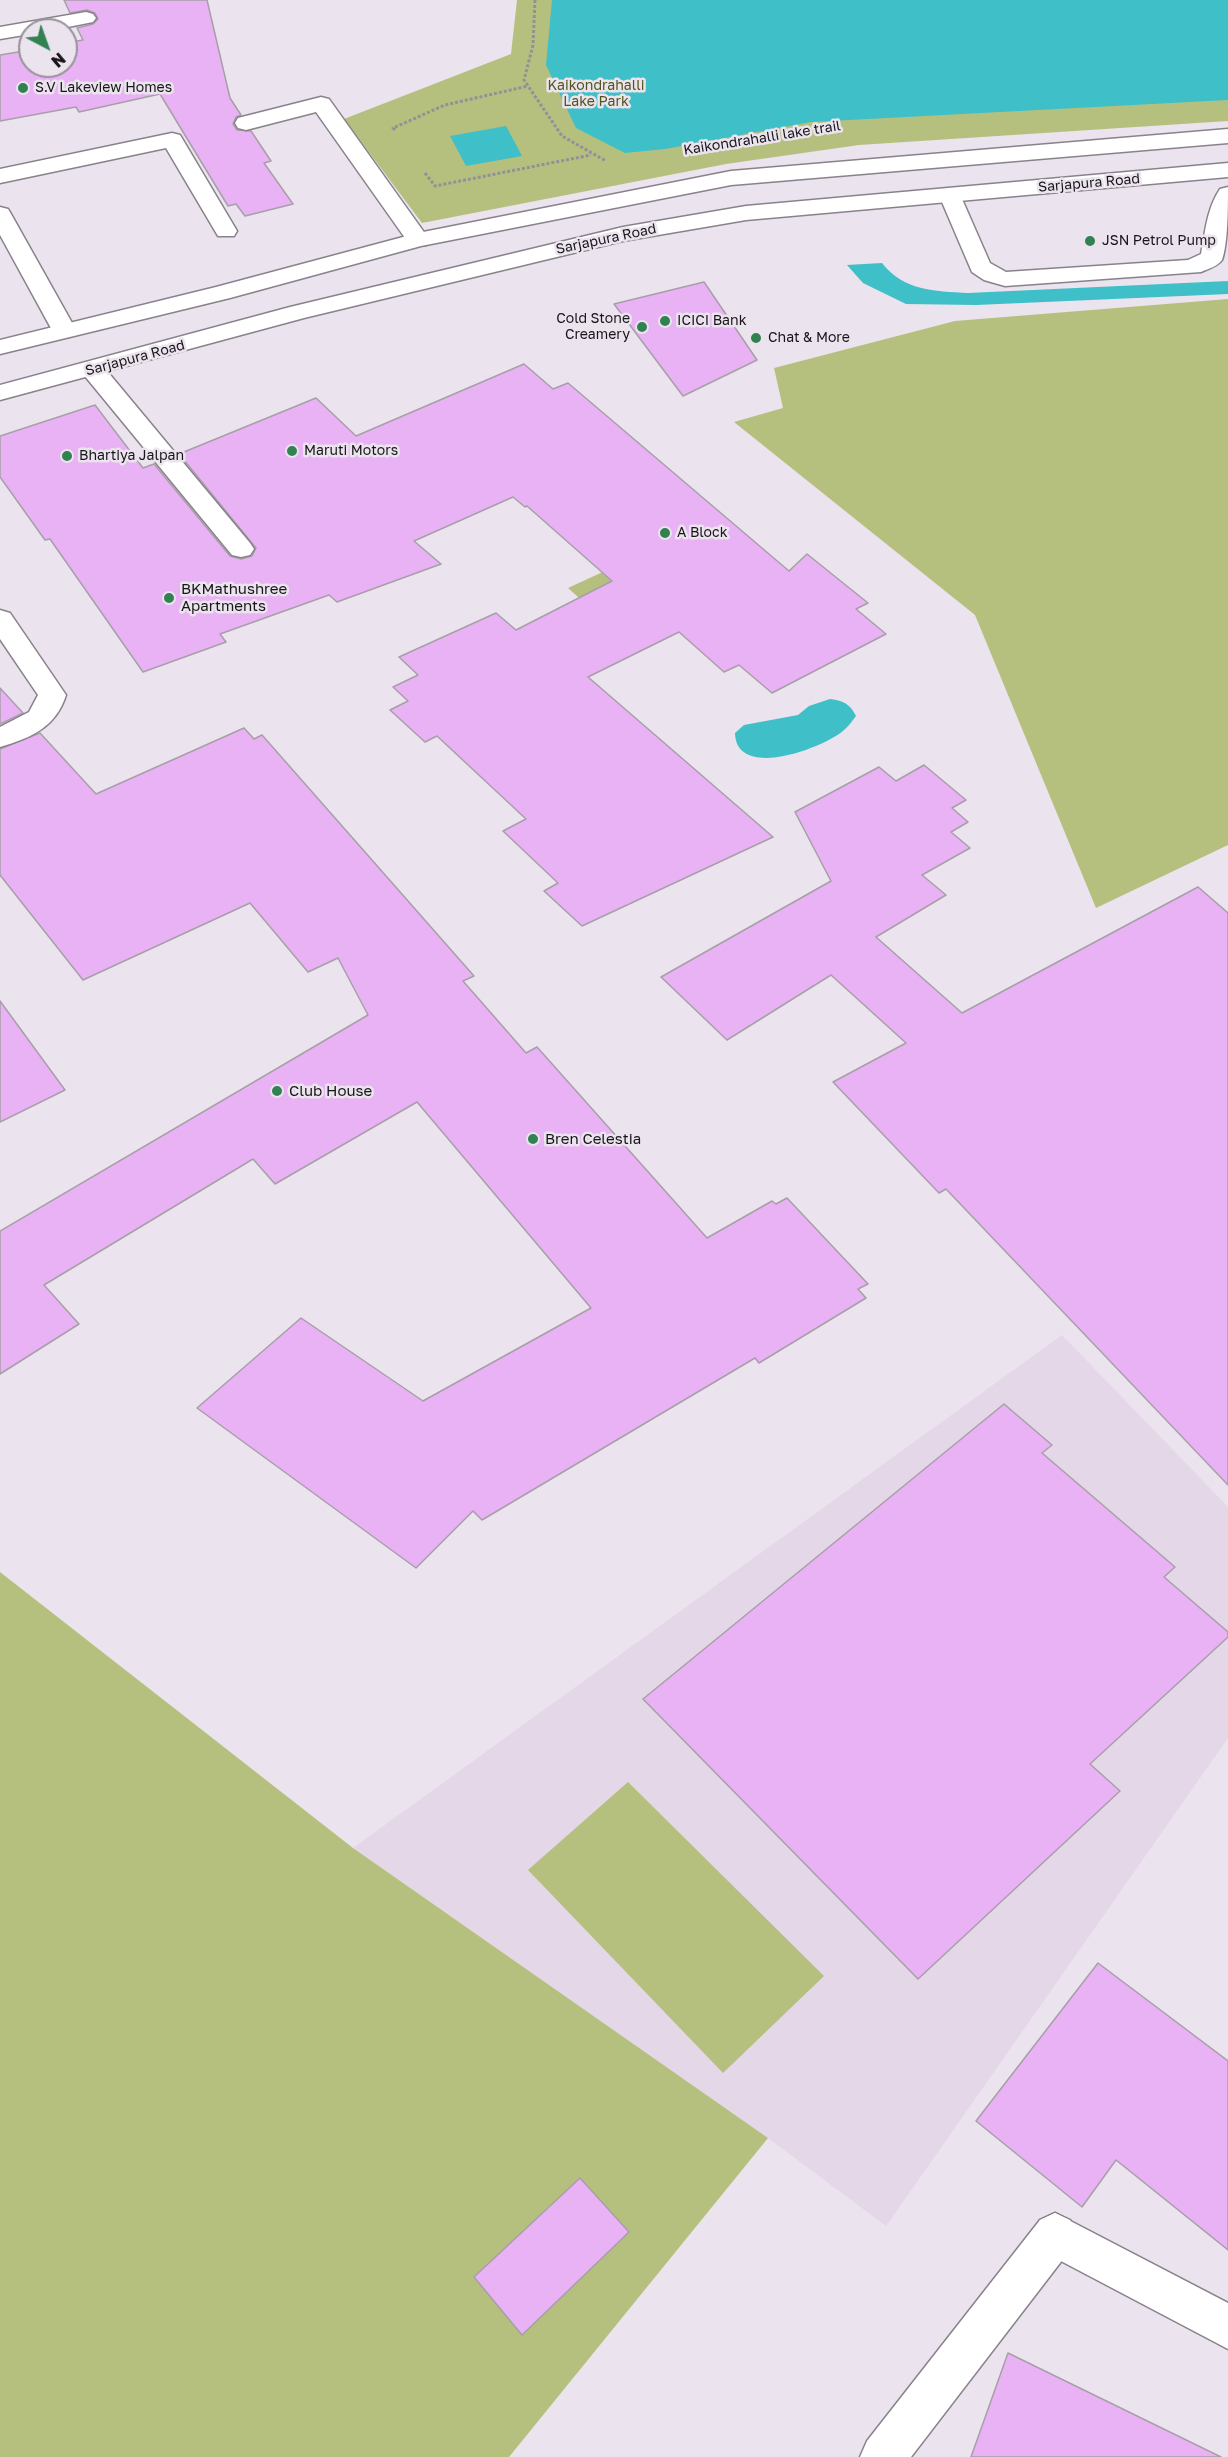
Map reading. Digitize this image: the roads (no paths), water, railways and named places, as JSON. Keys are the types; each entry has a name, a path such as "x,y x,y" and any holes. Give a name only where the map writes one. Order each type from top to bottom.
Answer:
{"main road":[{"path":"0,33 86,18"},
{"path":"246,123 321,104 418,240"},
{"path":"0,347 222,293 418,240 731,178 873,164 1228,136"},
{"path":"0,176 172,140 226,231"},
{"name":"Sarjapura Road","path":"0,393 93,370 298,312 597,239 746,213 1228,170"},
{"path":"950,195 980,267 992,275 1005,279 1193,267 1207,263 1214,252 1221,212 1228,194"},
{"path":"0,214 64,330"},
{"path":"93,370 241,549"},
{"path":"0,619 52,695 50,706 38,722 0,737"},
{"path":"883,2457 1055,2235 1228,2327"}],"water":[{"name":"Kaikondrahalli Lake Park","path":"552,0 1228,0 1228,100 811,122 665,149 625,153 576,128 546,65"},
{"path":"506,126 522,156 466,166 450,136"},
{"path":"882,263 900,279 910,284 920,288 943,291 968,293 1228,281 1228,294 976,305 906,304 863,283 847,265"},
{"path":"830,699 846,704 856,716 846,728 819,745 801,752 765,758 750,755 739,747 735,733 744,725 798,715 809,706"}],"place":[{"name":"S.V Lakeview Homes","path":"23,88"},
{"name":"JSN Petrol Pump","path":"1090,241"},
{"name":"ICICI Bank","path":"665,321"},
{"name":"Cold Stone Creamery","path":"642,327"},
{"name":"Chat & More","path":"756,338"},
{"name":"Maruti Motors","path":"292,451"},
{"name":"Bhartiya Jalpan","path":"67,456"},
{"name":"A Block","path":"665,533"},
{"name":"BKMathushree Apartments","path":"169,598"},
{"name":"Club House","path":"277,1091"},
{"name":"Bren Celestia","path":"533,1139"}]}
